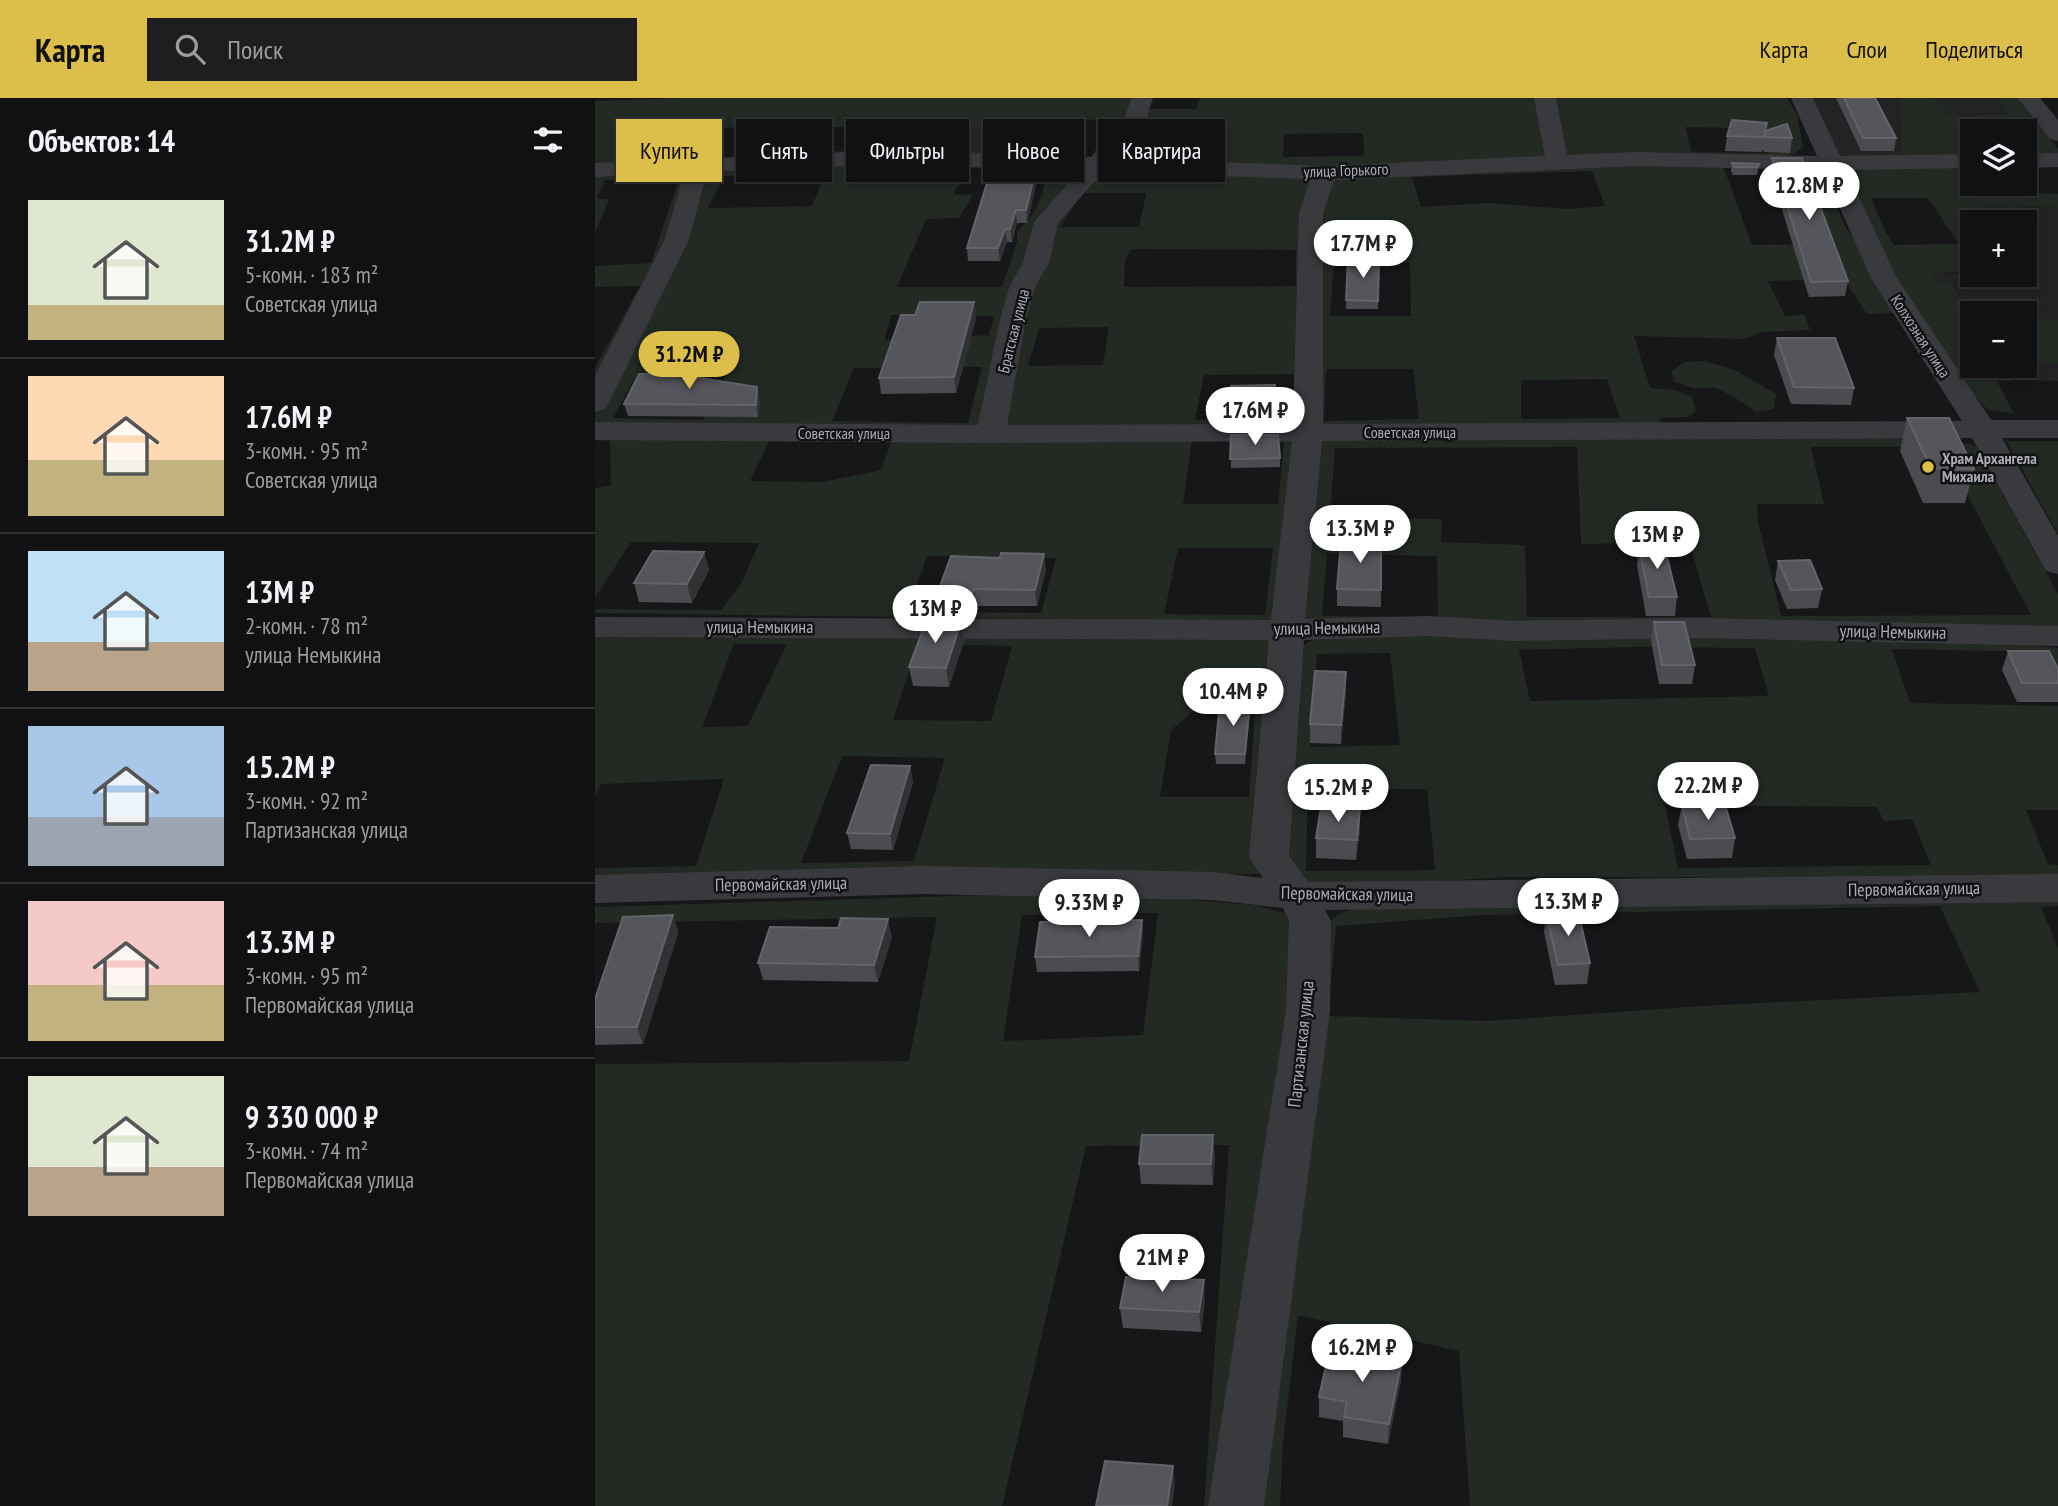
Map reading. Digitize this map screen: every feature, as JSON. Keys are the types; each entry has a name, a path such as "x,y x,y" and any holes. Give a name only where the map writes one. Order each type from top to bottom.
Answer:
{"street":[{"name":"Братская улица","path":"991,434 1013,319 1023,285 1036,263 1046,222 1133,123 1142,98"},
{"path":"1545,98 1557,160"},
{"name":"Колхозная улица","path":"1801,98 1884,278 1982,429 2058,564"},
{"path":"2029,98 2058,134"},
{"name":"улица Горького","path":"722,167 897,157 1324,173 1557,160 1673,159 1830,163 1960,161"},
{"path":"2037,160 2058,160"},
{"name":"улица Горького","path":"595,170 616,170"},
{"name":"Партизанская улица","path":"1236,1506 1308,1011 1310,921 1297,896 1269,857 1287,630 1308,432 1311,213 1324,173"},
{"path":"595,403 677,239 693,182"},
{"name":"Советская улица","path":"595,432 991,434 2058,429"},
{"name":"улица Немыкина","path":"595,626 1287,630 1428,626 1515,631 1703,628 2058,636"},
{"name":"Первомайская улица","path":"595,889 923,880 1212,886 1297,896 2058,888"}],"shaded area":[{"path":"683,98 1137,98 1130,119 983,119 983,157 969,157 969,119 846,119 846,127 832,127 832,119 736,119 736,127 722,128 722,119 616,119 616,167 595,168 595,101"},
{"path":"1146,98 1148,109 1196,109 1200,98 1541,98 1552,158 1368,168 1225,165 1225,119 1134,119","holes":["1363,133 1364,156 1283,157 1284,134"]},
{"path":"1549,98 1787,98 1797,115 1803,147 1794,154 1775,157 1563,156","holes":["1686,127 1784,129 1789,149 1766,153 1691,152"]},
{"path":"1813,98 1915,98 1900,99 1901,154 1835,153"},
{"path":"1900,98 1934,98 1951,116 2008,114 1998,98 2019,98 2035,119 1960,119 1960,159 1840,161 1835,153 1901,154"},
{"path":"1934,98 1998,98 2008,114 1950,116"},
{"path":"2037,122 2058,149 2058,154 2037,157"},
{"path":"846,139 846,157 832,158 832,152 843,151"},
{"path":"1098,144 1098,158 1093,163 1084,163 1084,159 1091,159"},
{"path":"736,150 736,162 722,163 722,158 733,158"},
{"path":"1688,161 1756,162 1809,167 1823,172 1843,222 1898,313 1867,314 1844,279 1768,281 1785,316 1805,315 1810,330 1763,332 1744,339 1634,336 1650,388 1676,390 1692,397 1696,411 1688,417 1660,418 1662,426 1313,428 1317,211 1328,180 1342,175 1424,169","holes":["1723,166 1801,167 1824,215 1820,222 1835,244 1752,245","1592,171 1605,206 1568,209 1489,203 1421,207 1412,177","1334,262 1410,263 1411,316 1330,316","1326,369 1413,369 1419,419 1324,421","1607,379 1620,418 1521,419 1521,380"]},
{"path":"832,162 846,162 846,182 961,182 953,194 973,195 959,218 926,219 897,287 1002,287 1017,242 1017,231 1036,207 1045,182 1069,182 1032,237 986,430 595,427 595,415 642,325 697,182 721,182 708,208 812,206 822,182 832,182","holes":["891,315 994,316 989,335 885,340","982,367 968,423 832,421 854,368","638,372 726,376 703,420 613,418"]},
{"path":"969,163 983,163 983,169 969,170"},
{"path":"1960,163 1960,196 2058,194 2058,207 1981,206 1984,210 1960,210 1960,272 1932,273 1938,284 1952,284 1962,301 1960,301 1960,375 1894,274 1842,166","holes":["1871,198 1928,198 1959,244 1894,245"]},
{"path":"736,168 736,175 724,176 722,180 722,169"},
{"path":"616,172 616,180 605,180 597,199 609,199 595,233 595,173"},
{"path":"1098,172 1098,182 1225,182 1225,174 1312,176 1300,428 1023,429 1005,425 1003,398 1045,236","holes":["1082,193 1146,193 1139,227 1060,227","1131,249 1296,250 1296,286 1124,287 1125,260","1109,327 1103,365 1028,366 1039,328","1294,374 1294,419 1195,420 1204,375"]},
{"path":"676,182 685,182 671,239 595,391 595,368 640,286 595,287 595,266 651,263"},
{"path":"1980,206 2058,207 2058,381 1996,378 2037,378 2037,301 1960,301 1960,320 1931,273 1960,274 1960,287 2037,287 2037,210 1983,210"},
{"path":"2037,318 2058,319 2058,364 2039,364"},
{"path":"1704,361 1735,370 1776,394 1774,409 1756,412 1716,388 1693,388 1673,381 1672,371 1685,362"},
{"path":"1962,378 2010,378 2012,381 1997,381 2014,414 1987,409"},
{"path":"595,434 1298,436 1276,622 595,613 595,609 721,610 742,582 759,543 631,542 595,598 595,488 611,485 610,441 595,440","holes":["1192,440 1284,443 1278,504 1183,504","769,441 891,442 881,470 823,482 750,481","1178,548 1273,548 1265,615 1164,614","927,556 1056,558 1041,613 907,612"]},
{"path":"1938,436 1976,446 2058,594 2058,630 1294,623 1315,437","holes":["1577,447 1581,544 1689,542 1711,617 1527,617 1525,545 1441,542 1442,519 1330,517 1335,448","1811,447 1942,447 2031,615 1781,616 1758,521 1757,504 1824,504","1327,554 1437,556 1438,617 1322,616"]},
{"path":"2006,441 2058,441 2058,534"},
{"path":"1411,634 1970,639 2058,648 2058,669 2049,652 1892,649 1910,703 2058,706 2058,810 2026,810 2048,864 2058,865 2058,877 1508,877 1318,888 1284,869 1300,648 1312,640","holes":["1755,648 1769,696 1530,701 1519,650","1390,653 1400,745 1310,747 1317,654","1308,789 1427,789 1435,870 1306,871","1665,805 1877,807 1884,821 1912,819 1931,865 1678,868"]},
{"path":"595,635 1275,635 1259,874 922,873 595,882 595,868 696,866 724,779 601,784 595,796","holes":["734,644 787,644 748,726 702,727","918,644 1012,646 991,721 893,720","1257,686 1249,797 1160,797 1171,730 1223,687","842,756 945,758 914,861 801,863"]},
{"path":"1085,892 1254,905 1285,913 1294,932 1297,973 1221,1506 1204,1506 1229,1145 1086,1146 1002,1506 595,1506 595,1064 909,1061 937,917 596,923 595,926 595,907","holes":["1158,913 1143,1035 1003,1041 1022,915"]},
{"path":"2058,895 2058,906 2041,907 2058,948 2058,1506 1470,1506 1459,1351 1298,1315 1283,1443 1280,1506 1251,1506 1322,929 1339,914 1359,906","holes":["1940,906 1980,992 1702,1006 1488,1021 1328,1016 1336,926 1483,915"]}],"building":[{"path":"1844,98 1875,98 1896,138 1863,138"},
{"path":"1732,120 1767,123 1765,131 1787,124 1792,138 1766,137 1765,134 1764,137 1727,136"},
{"path":"1772,158 1802,158 1848,281 1811,282"},
{"path":"1732,163 1759,164 1758,167 1734,167"},
{"path":"987,182 1033,182 1026,210 1016,210 1010,229 1005,229 998,248 967,248"},
{"path":"1348,258 1379,259 1378,301 1346,300"},
{"path":"920,302 974,302 954,377 879,378 901,315 915,315"},
{"path":"1777,338 1835,338 1854,388 1794,387"},
{"path":"670,373 757,387 756,405 624,404 639,374"},
{"path":"1275,385 1276,404 1231,404 1231,386"},
{"path":"1907,418 1949,418 1974,469 1931,468"},
{"path":"1231,435 1278,435 1280,458 1230,459"},
{"path":"1341,540 1381,541 1381,590 1337,589"},
{"path":"1663,541 1677,597 1649,597 1639,546"},
{"path":"653,551 704,552 687,584 634,583"},
{"path":"1001,553 1044,554 1035,590 974,589 970,600 935,600 951,556 1000,558"},
{"path":"1810,560 1822,589 1791,590 1778,561"},
{"path":"926,622 961,622 946,668 909,667"},
{"path":"1654,622 1684,622 1695,665 1662,665"},
{"path":"2008,651 2049,651 2058,669 2058,683 2022,683"},
{"path":"1315,671 1346,672 1341,725 1310,724"},
{"path":"1220,701 1250,701 1245,754 1215,754"},
{"path":"871,765 910,766 890,834 847,833"},
{"path":"1682,805 1725,805 1735,838 1690,839"},
{"path":"1321,807 1360,809 1357,840 1316,838"},
{"path":"1578,911 1590,963 1558,965 1546,912"},
{"path":"673,915 637,1027 595,1027 595,999 623,917"},
{"path":"841,918 888,919 874,965 758,963 770,927 838,928"},
{"path":"1142,920 1138,956 1035,957 1040,922"},
{"path":"1142,1135 1213,1135 1211,1164 1139,1164"},
{"path":"1126,1277 1204,1280 1199,1312 1120,1308"},
{"path":"1330,1348 1402,1360 1389,1424 1344,1417 1347,1402 1319,1397"},
{"path":"1105,1461 1173,1466 1167,1506 1096,1506"}],"place":[{"name":"Храм Архангела Михаила","path":"1928,467"}]}
